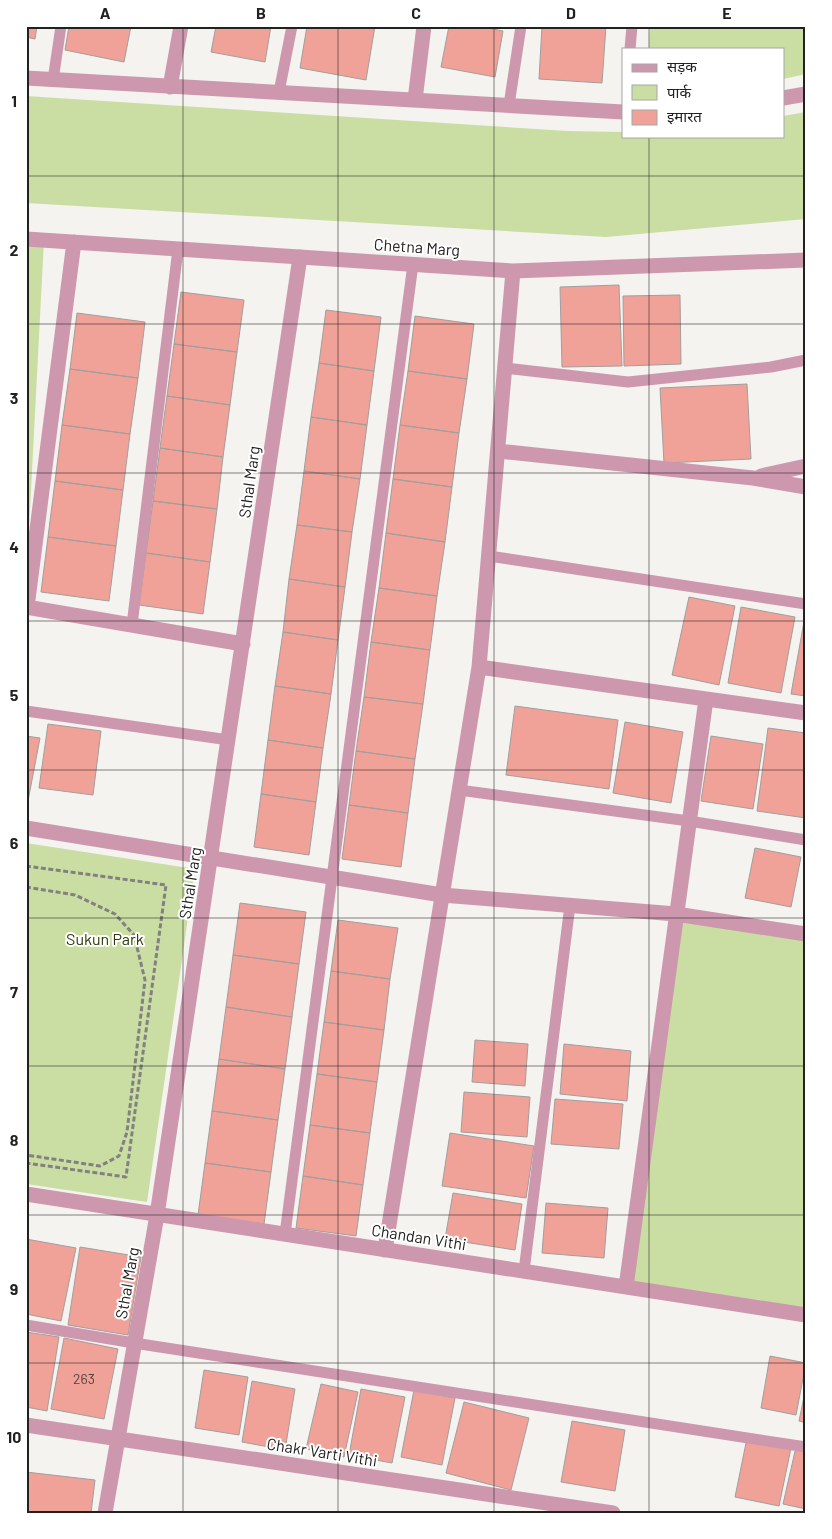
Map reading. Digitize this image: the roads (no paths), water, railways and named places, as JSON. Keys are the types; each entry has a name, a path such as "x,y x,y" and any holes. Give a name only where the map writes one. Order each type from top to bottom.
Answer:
{"street":[{"path":"170,87 181,26"},
{"path":"415,100 424,26"},
{"path":"26,78 622,112"},
{"path":"784,98 806,94"},
{"name":"Chetna Marg","path":"26,239 513,271 806,260"},
{"path":"74,242 26,607 243,644"},
{"name":"Sthal Marg","path":"105,1513 156,1215 212,858 300,257"},
{"path":"384,1250 479,667 513,271"},
{"path":"498,451 753,478 806,487"},
{"path":"753,478 806,466"},
{"path":"479,667 806,713"},
{"path":"626,1287 706,699"},
{"path":"26,828 442,895 676,914 806,934"},
{"name":"Chandan Vithi","path":"26,1194 806,1315"},
{"name":"Chakr Varti Vithi","path":"26,1425 613,1513"}],"lane":[{"path":"54,80 61,26"},
{"path":"280,92 292,26"},
{"path":"509,105 522,26"},
{"path":"630,48 632,26"},
{"path":"132,625 178,249"},
{"path":"285,1234 413,264"},
{"path":"505,368 628,382 771,367 806,360"},
{"path":"489,556 806,604"},
{"path":"26,711 229,740"},
{"path":"459,790 690,821 806,840"},
{"path":"524,1271 570,906"},
{"path":"26,1325 806,1446"}],"park label":[{"name":"Sukun Park","path":"105,939"}]}
